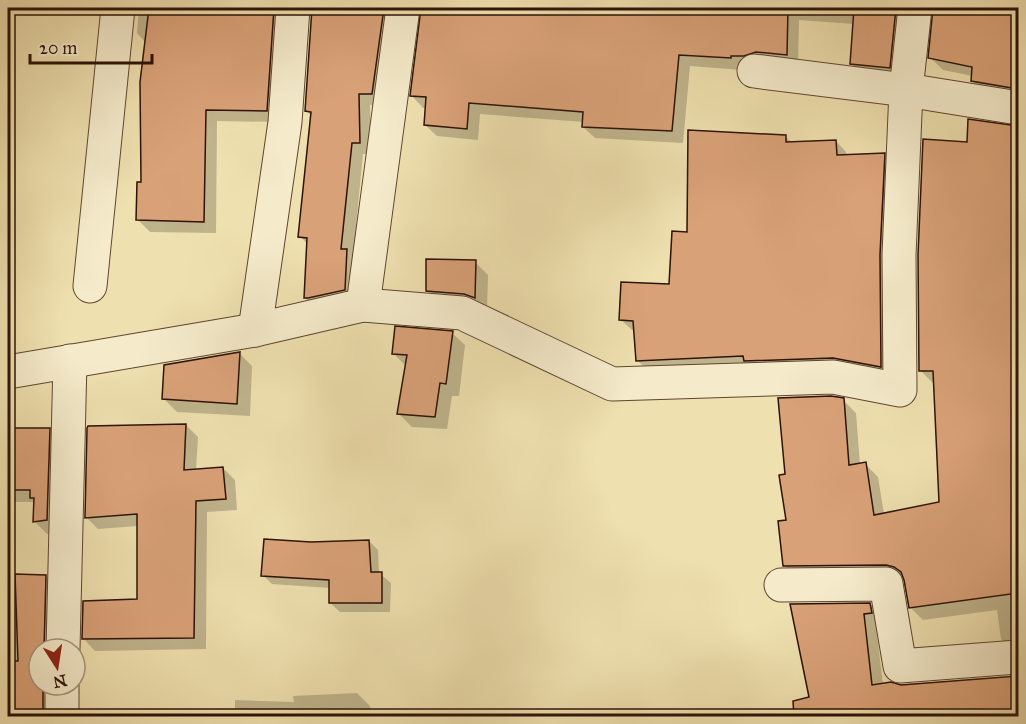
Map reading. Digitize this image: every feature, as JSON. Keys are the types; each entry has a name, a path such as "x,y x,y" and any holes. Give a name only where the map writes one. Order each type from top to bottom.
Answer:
{"street":[{"path":"90,286 118,8"},
{"path":"255,330 285,122 293,8"},
{"path":"363,305 403,8"},
{"path":"8,372 255,330 363,305 462,313 612,384 833,377 900,390 899,255 906,90 915,8"},
{"path":"754,71 906,90 1018,108"},
{"path":"63,637 70,361"},
{"path":"781,585 886,584 900,666 1018,657"},
{"path":"62,697 62,717"}],"building":[{"path":"149,8 274,8 267,111 206,110 204,222 136,220 137,182 141,182 140,82"},
{"path":"312,8 384,8 372,94 359,94 360,143 352,143 341,249 347,249 345,290 304,298 307,238 298,237 311,112 305,111"},
{"path":"421,8 788,8 787,55 756,52 744,56 731,56 731,58 679,55 672,131 582,127 583,112 469,103 467,129 424,125 426,97 410,96"},
{"path":"854,8 896,8 890,68 850,64"},
{"path":"933,8 1018,8 1018,89 971,81 972,67 928,58"},
{"path":"968,119 1018,126 1018,593 909,608 904,580 901,572 894,567 886,565 783,566 778,521 786,520 779,475 785,474 778,398 831,396 844,398 849,465 866,462 874,515 939,502 933,371 919,371 918,255 923,139 967,142"},
{"path":"688,130 786,135 786,142 836,140 837,155 885,153 880,255 881,367 833,358 744,361 743,356 636,361 633,321 619,320 621,282 669,284 672,231 687,232"},
{"path":"426,259 476,260 475,298 464,294 426,291"},
{"path":"395,326 453,331 446,384 440,383 435,417 397,414 407,355 392,354"},
{"path":"240,352 237,404 162,399 164,365"},
{"path":"186,424 184,470 223,467 226,499 196,501 194,638 87,639 87,637 82,637 83,601 137,599 137,514 85,518 88,426"},
{"path":"8,428 50,428 47,520 33,522 34,498 30,498 30,490 8,490"},
{"path":"264,539 311,542 369,540 371,572 382,572 382,603 329,603 329,580 261,576"},
{"path":"15,574 46,575 44,637 27,637 27,697 43,697 43,717 8,717 8,661 18,661"},
{"path":"870,603 872,613 864,614 872,685 891,682 901,685 1018,676 1018,717 794,717 793,701 809,697 790,604"}]}
